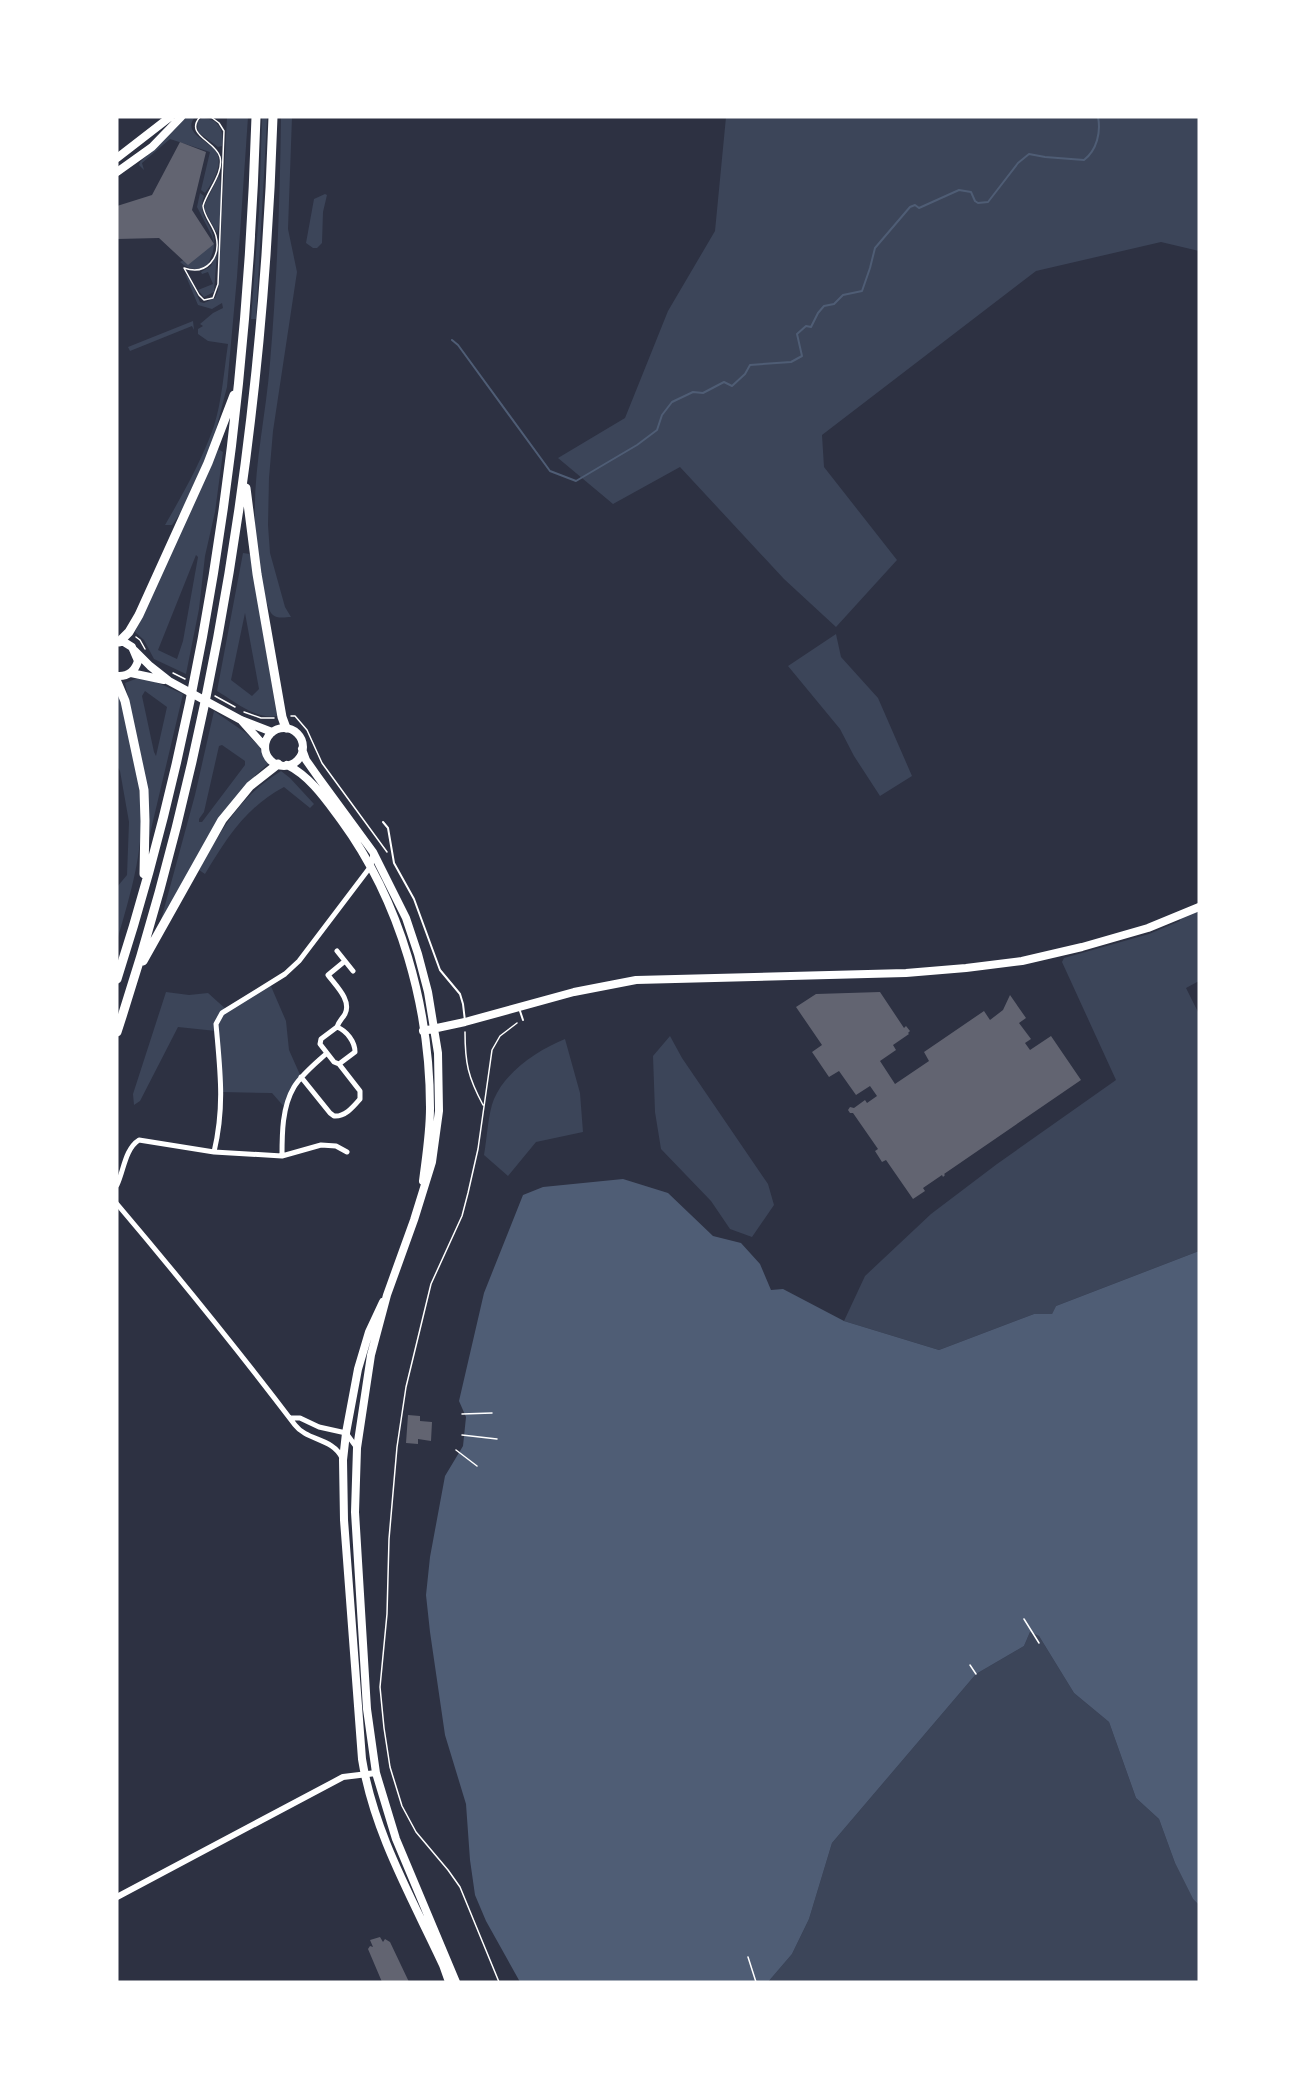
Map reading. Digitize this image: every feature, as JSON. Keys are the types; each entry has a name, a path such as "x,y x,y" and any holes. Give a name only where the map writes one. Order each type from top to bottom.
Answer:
{"highway":[{"path":"117,979 144,888 181,740 208,607 227,487 240,375 250,255 256,117"},
{"path":"117,1032 174,841 202,722 224,612 245,473 262,311 273,117"},
{"path":"118,642 134,624 168,552 216,444 240,375"},
{"path":"245,473 257,574 282,717 286,728"},
{"path":"117,682 125,701 144,790 144,888"},
{"path":"137,970 153,946 222,820 250,786 282,765"}],"main road":[{"path":"117,158 170,117"},
{"path":"117,172 153,147 181,117"},
{"path":"118,642 128,644 154,674"},
{"path":"131,673 137,665 135,651"},
{"path":"117,676 131,673 154,674 273,732"},
{"path":"242,716 265,747"},
{"path":"422,1196 430,1110 428,1068 416,991 400,934 371,866 352,836 303,774 267,756 266,741 273,732 286,728 292,730 300,738 306,760 373,852 405,918 418,954 435,1029 438,1053 438,1111 432,1162 422,1196 387,1295 371,1355 357,1448 355,1512 367,1709 376,1773 396,1839 456,1982"},
{"path":"282,765 297,759 302,749"},
{"path":"423,1031 465,1022 585,989 636,980 906,973 1022,961 1148,928 1199,907"},
{"path":"387,1295 377,1311 362,1352 343,1460 344,1520 364,1774 381,1831 449,1982"}],"street":[{"path":"214,1152 220,1128 222,1103 216,1024 218,1019 222,1014 285,974 299,961 371,866 373,852"},
{"path":"337,951 352,971"},
{"path":"301,1077 334,1116 340,1116 360,1099 360,1091 320,1044 321,1039 337,1027 346,1013 343,995 328,975 345,961"},
{"path":"337,1027 343,1029 355,1045 355,1052 339,1064"},
{"path":"282,1156 282,1132 293,1088 301,1077 327,1053"},
{"path":"117,1185 124,1170 129,1149 140,1140 214,1152 282,1156 321,1145 336,1146 347,1152"},
{"path":"117,1204 296,1427 337,1449 343,1460"},
{"path":"291,1418 300,1418 319,1427 346,1433 357,1448"},
{"path":"117,1897 343,1777 376,1773"}],"lane":[{"path":"383,822 388,828 394,863 414,899 440,970 460,994 465,1022"},
{"path":"519,1007 523,1020"}],"path":[{"path":"200,117 195,122 195,129 220,155 219,170 203,206 203,211 216,234 214,254 206,268 201,271 184,268 204,300 213,298 218,284 224,149 224,132 219,123 211,117"},
{"path":"242,716 261,718 295,716 307,730 322,763 394,863"},
{"path":"499,1982 460,1887 416,1832 402,1806 390,1767 380,1688 397,1447 406,1387 431,1284 462,1216 468,1193 478,1149 492,1050 500,1036 523,1020"},
{"path":"465,1022 465,1061 469,1076 483,1105"},
{"path":"462,1413 492,1413"},
{"path":"462,1435 497,1439"},
{"path":"456,1450 477,1466"},
{"path":"1024,1619 1039,1643"},
{"path":"969,1665 976,1674"},
{"path":"748,1957 756,1982"}],"shaded area":[{"path":"186,117 195,117 192,123 194,133 217,153 219,163 216,174 205,193 201,190 210,152 170,139 142,163 144,170 139,165"},
{"path":"227,117 248,117 227,387 213,441 182,511 172,525 165,525 192,477 209,439 217,416 222,385 228,344 208,341 198,334 198,329 203,326 200,324 213,313 223,308 222,303 212,309 198,305 185,274 190,279 200,302 204,303 215,298 218,291"},
{"path":"262,117 267,117 267,120 256,319 251,319 259,212"},
{"path":"281,117 292,117 288,229 297,272 273,431 269,478 270,553 285,607 291,617 282,618 273,615 266,599 260,571 255,522 258,462 275,302"},
{"path":"726,117 1199,117 1199,251 1161,242 1036,271 822,435 824,467 897,560 836,627 784,579 680,467 613,504 558,458 625,418 668,311 715,231"},
{"path":"202,118 212,120 219,126 223,140 222,146 218,147 198,132 197,122"},
{"path":"219,175 221,204 217,233 204,206"},
{"path":"200,193 204,196 203,213 214,243 197,207"},
{"path":"327,195 323,212 322,243 317,248 313,248 306,243 314,199"},
{"path":"214,244 208,264 204,267 194,269 180,262"},
{"path":"217,252 214,292 204,297 198,290 213,284 208,272 202,274 201,272 211,266"},
{"path":"193,321 194,330 192,326 130,351 128,347"},
{"path":"218,449 223,452 215,512 205,556 199,609 186,674 154,659 144,640 135,632","holes":["196,555 198,557 183,641 177,659 158,650"]},
{"path":"243,553 250,554 277,716 253,712 217,691","holes":["245,613 259,689 252,696 231,680"]},
{"path":"836,634 841,657 878,698 912,776 880,796 854,756 840,729 788,666"},
{"path":"138,678 147,678 183,694 149,838 145,779 125,683","holes":["145,691 167,707 156,756 142,696"]},
{"path":"117,692 136,768 141,827 134,877 117,941 117,887 127,875 129,822 120,771 117,766"},
{"path":"214,711 246,733 259,746 268,764 250,781 221,817 196,858 163,921 161,920 195,795","holes":["222,745 245,761 245,765 202,822 199,822 204,812 219,746"]},
{"path":"281,771 314,804 310,808 284,787 270,795 238,825 205,874 199,870 233,815 266,781"},
{"path":"1199,907 1199,981 1186,988 1199,1014 1199,1251 1056,1306 1052,1314 1034,1314 939,1350 844,1321 865,1276 931,1214 1116,1080 1062,962 1064,958 1149,934 1180,921 1180,916"},
{"path":"270,984 286,1021 289,1050 301,1077 286,1109 272,1093 221,1092 216,1031 178,1027 140,1101 134,1105 133,1094 166,992 189,995 208,993 228,1011"},
{"path":"670,1036 682,1058 768,1184 774,1205 752,1237 730,1229 711,1201 661,1149 655,1112 653,1056"},
{"path":"565,1039 580,1093 583,1132 536,1142 508,1176 484,1155 494,1099 506,1079 524,1063 544,1049"},
{"path":"623,1179 668,1193 713,1236 741,1243 760,1264 771,1290 783,1289 844,1321 939,1350 1034,1314 1052,1314 1056,1306 1199,1251 1199,1905 1193,1899 1175,1863 1159,1819 1136,1798 1109,1722 1074,1693 1039,1636 1030,1632 1024,1646 976,1674 832,1843 809,1919 792,1954 768,1982 520,1982 486,1921 475,1895 466,1804 445,1735 430,1632 426,1595 430,1557 445,1476 463,1446 466,1417 459,1401 484,1293 523,1195 543,1187"},
{"path":"1030,1632 1039,1636 1074,1693 1109,1722 1136,1798 1159,1819 1175,1863 1193,1899 1199,1905 1199,1982 768,1982 792,1954 809,1919 832,1843 976,1674 1024,1646"}],"building":[{"path":"180,142 206,152 192,210 214,244 188,265 159,238 117,239 117,206 152,195"},
{"path":"880,992 904,1028 906,1026 910,1031 893,1045 896,1050 880,1061 895,1084 929,1061 924,1052 984,1011 990,1020 1003,1010 1010,995 1026,1018 1019,1023 1031,1039 1025,1043 1030,1050 1051,1036 1081,1080 944,1174 943,1177 942,1175 923,1188 925,1191 913,1199 886,1160 882,1162 875,1151 878,1149 853,1113 848,1110 865,1100 867,1103 877,1096 870,1086 856,1095 839,1071 829,1077 812,1052 822,1045 796,1007 816,994"},
{"path":"408,1415 420,1416 420,1421 432,1422 431,1441 418,1439 418,1444 406,1443"},
{"path":"380,1937 383,1942 385,1939 390,1942 409,1982 382,1982 368,1949 370,1946 373,1947 370,1940"}],"waterway":[{"path":"452,340 458,345 550,471 576,481 637,445 657,430 662,415 672,402 693,392 703,393 724,382 732,386 745,374 750,365 791,362 802,356 797,334 806,326 811,327 824,306 834,304 843,295 862,291 875,248 910,207 915,205 919,208 959,190 971,192 978,203 988,202 1018,163 1029,154 1084,160 1092,151 1097,140 1098,117"}]}
